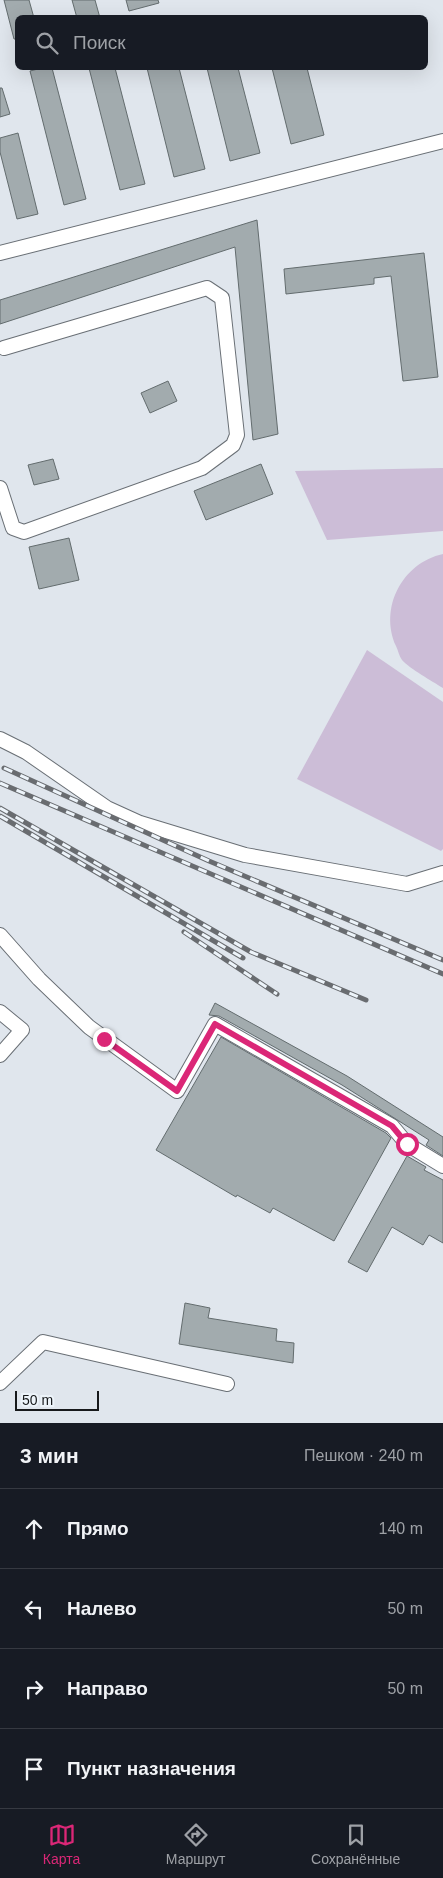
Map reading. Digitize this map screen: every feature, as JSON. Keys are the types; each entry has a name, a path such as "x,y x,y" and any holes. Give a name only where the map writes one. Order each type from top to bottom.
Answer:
{"street":[{"path":"0,253 443,141"},
{"path":"0,488 13,528 24,532 202,468 233,445 237,435 222,298 207,288 4,348"},
{"path":"0,739 26,752 107,808 140,823 245,855 407,884 443,873"},
{"path":"0,935 39,979 89,1027 177,1091 215,1024 392,1126 407,1144 443,1166"},
{"path":"0,1012 22,1030 0,1055"},
{"path":"0,1383 43,1342 228,1384"}],"shaded area":[{"path":"443,468 443,531 327,540 295,471"},
{"path":"443,554 443,688 402,660 391,632 390,617 398,589 406,577 416,567 429,559"},
{"path":"367,650 443,702 443,849 441,851 297,779"}],"building":[{"path":"4,0 29,0 33,15 15,15 14,39"},
{"path":"72,0 95,0 99,15 76,15"},
{"path":"126,0 158,0 159,3 129,11"},
{"path":"53,70 86,199 64,205 30,71"},
{"path":"90,70 116,70 145,184 120,190"},
{"path":"147,70 180,70 205,169 174,177"},
{"path":"207,70 239,70 260,153 230,161"},
{"path":"272,70 308,70 324,135 291,144"},
{"path":"0,88 2,88 10,114 0,117"},
{"path":"18,133 38,214 17,219 0,152 0,138"},
{"path":"257,220 278,434 253,440 235,247 0,324 0,300"},
{"path":"424,253 438,377 403,381 391,276 374,278 374,284 286,294 284,269"},
{"path":"168,381 177,401 150,413 141,393"},
{"path":"53,459 59,479 34,485 28,465"},
{"path":"261,464 273,494 206,520 194,491"},
{"path":"69,538 79,580 39,589 29,547"},
{"path":"215,1003 347,1076 443,1137 443,1156 426,1145 429,1140 342,1085 219,1016 209,1015"},
{"path":"221,1037 386,1133 391,1138 334,1241 273,1208 270,1213 237,1195 236,1197 156,1150"},
{"path":"407,1156 426,1167 424,1170 443,1180 443,1243 429,1235 423,1245 392,1227 367,1272 348,1262"},
{"path":"185,1303 210,1308 208,1318 277,1329 276,1341 294,1343 293,1363 179,1344"}],"railway":[{"path":"4,768 209,861 443,960"},
{"path":"0,783 443,974"},
{"path":"0,808 251,952 366,1000"},
{"path":"0,816 243,958"},
{"path":"184,932 277,994"}],"route":[{"path":"104,1039 177,1091 215,1024 265,1051 392,1126 407,1144"}]}
